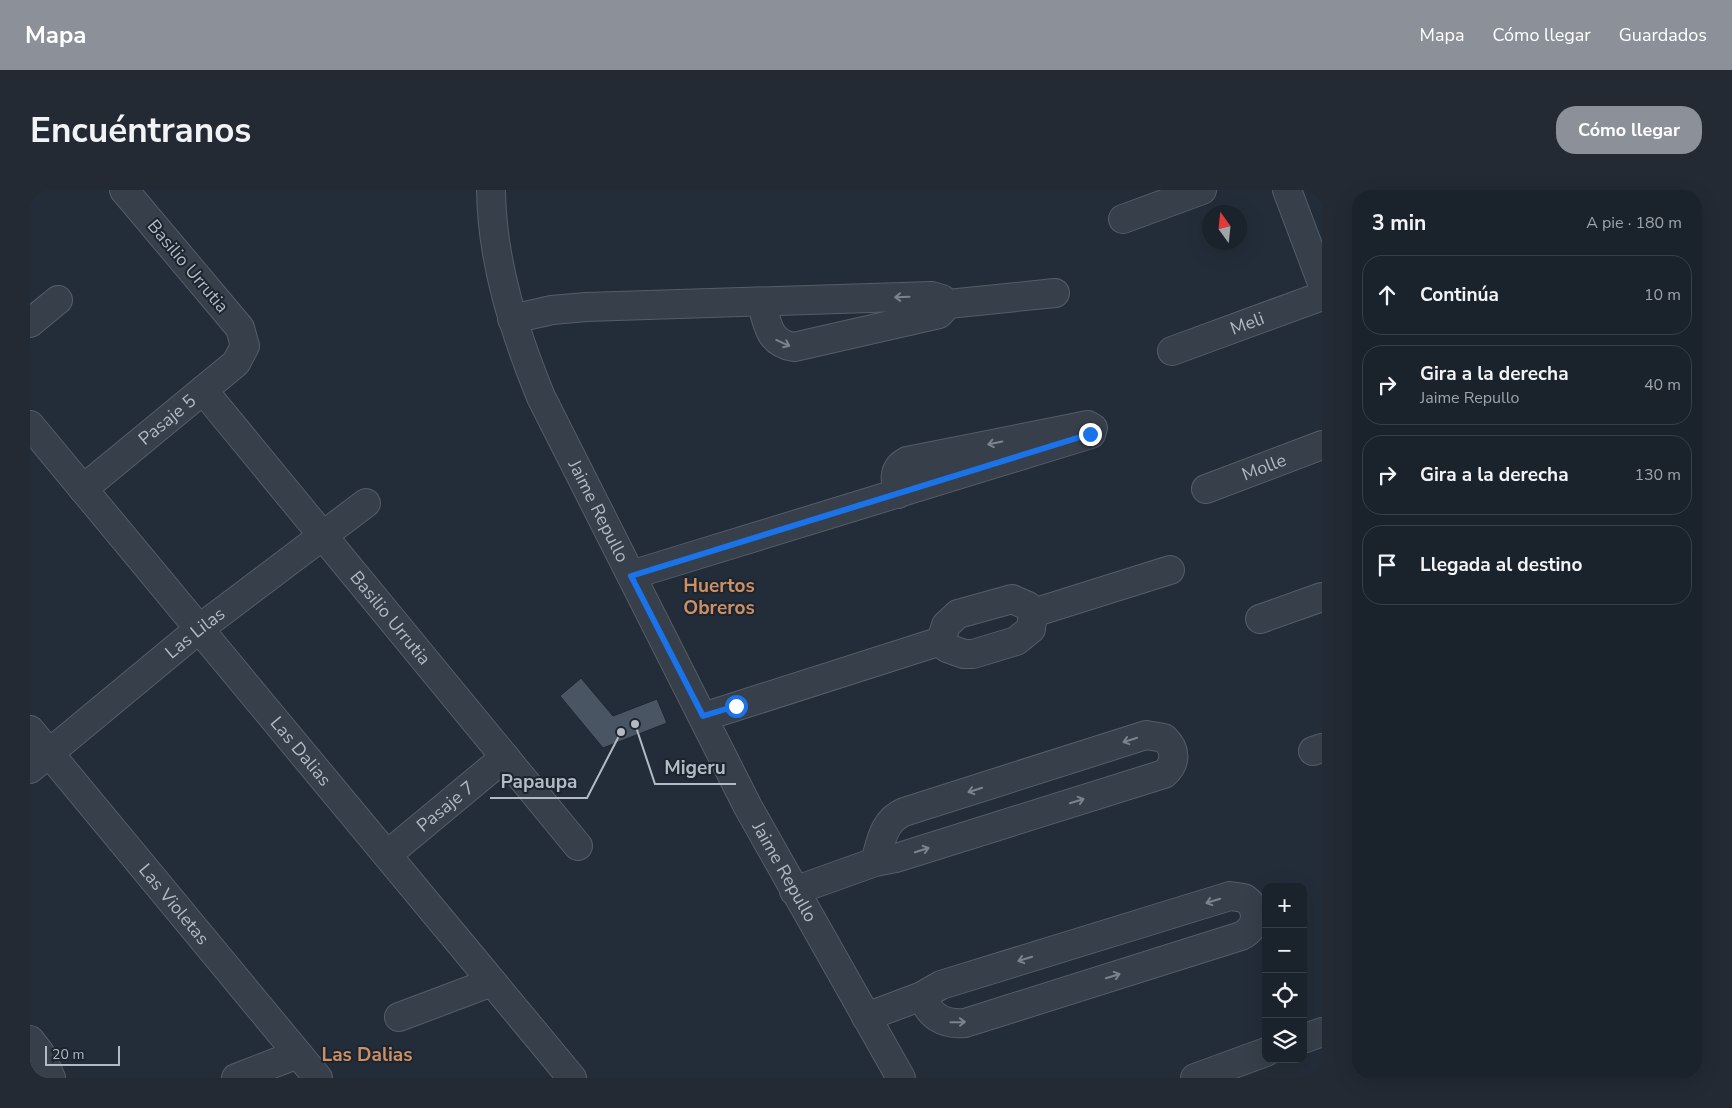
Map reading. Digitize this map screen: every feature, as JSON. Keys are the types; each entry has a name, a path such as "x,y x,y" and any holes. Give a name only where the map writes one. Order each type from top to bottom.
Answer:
{"street":[{"name":"Basilio Urrutia","path":"124,190 240,328 245,346"},
{"name":"Jaime Repullo","path":"491,190 493,232 512,318 541,397 794,891 901,1078"},
{"path":"1123,219 1202,190"},
{"path":"1286,190 1322,283"},
{"path":"762,303 773,338 779,343 794,347 939,314 948,304 1055,293"},
{"path":"512,318 568,308 932,296 942,299 948,304"},
{"name":"Meli","path":"1172,351 1322,296"},
{"path":"30,323 58,300"},
{"name":"Pasaje 5","path":"83,489 236,363 245,346"},
{"name":"Basilio Urrutia","path":"203,390 578,846"},
{"name":"Las Dalias","path":"30,425 572,1078"},
{"path":"631,576 898,494 1090,434 1092,428 1088,425 901,464 895,474 898,494"},
{"name":"Molle","path":"1206,489 1322,445"},
{"name":"Las Lilas","path":"39,761 199,629 366,504"},
{"path":"1033,613 1170,570"},
{"path":"1260,619 1322,597"},
{"path":"941,641 946,625 958,614 1004,600 1020,601 1033,613"},
{"path":"941,641 947,648 964,654 974,654 1016,641 1031,630 1033,613"},
{"path":"703,716 941,641"},
{"name":"Las Violetas","path":"30,730 39,761 318,1078"},
{"path":"794,891 875,862 896,858 1164,774 1172,765 1174,757 1173,748 1164,738 1146,735 898,815 887,825 883,832 875,862"},
{"name":"Pasaje 7","path":"387,855 505,757"},
{"path":"1010,779 1023,787 1027,794 1029,802 1025,818"},
{"path":"866,1017 922,996 941,985 1230,896 1244,898 1254,911 1256,919 1253,927 1241,936 956,1024 939,1019 932,1013 922,996"},
{"path":"1061,948 1068,950 1079,963 1080,980 1076,988"},
{"path":"399,1017 492,982"},
{"path":"1307,1038 1322,1032"},
{"path":"30,1040 40,1053 51,1078"},
{"path":"1195,1078 1262,1053"},
{"path":"236,1078 298,1054"}],"building":[{"path":"581,678 613,716 657,699 667,723 603,748 560,696"}],"place":[{"name":"Migeru","path":"635,724"},
{"name":"Papaupa","path":"621,732"}],"district":[{"name":"Huertos Obreros","path":"719,596"},
{"name":"Las Dalias","path":"367,1054"}],"route":[{"path":"736,706 703,716 631,576 1090,434"}]}
